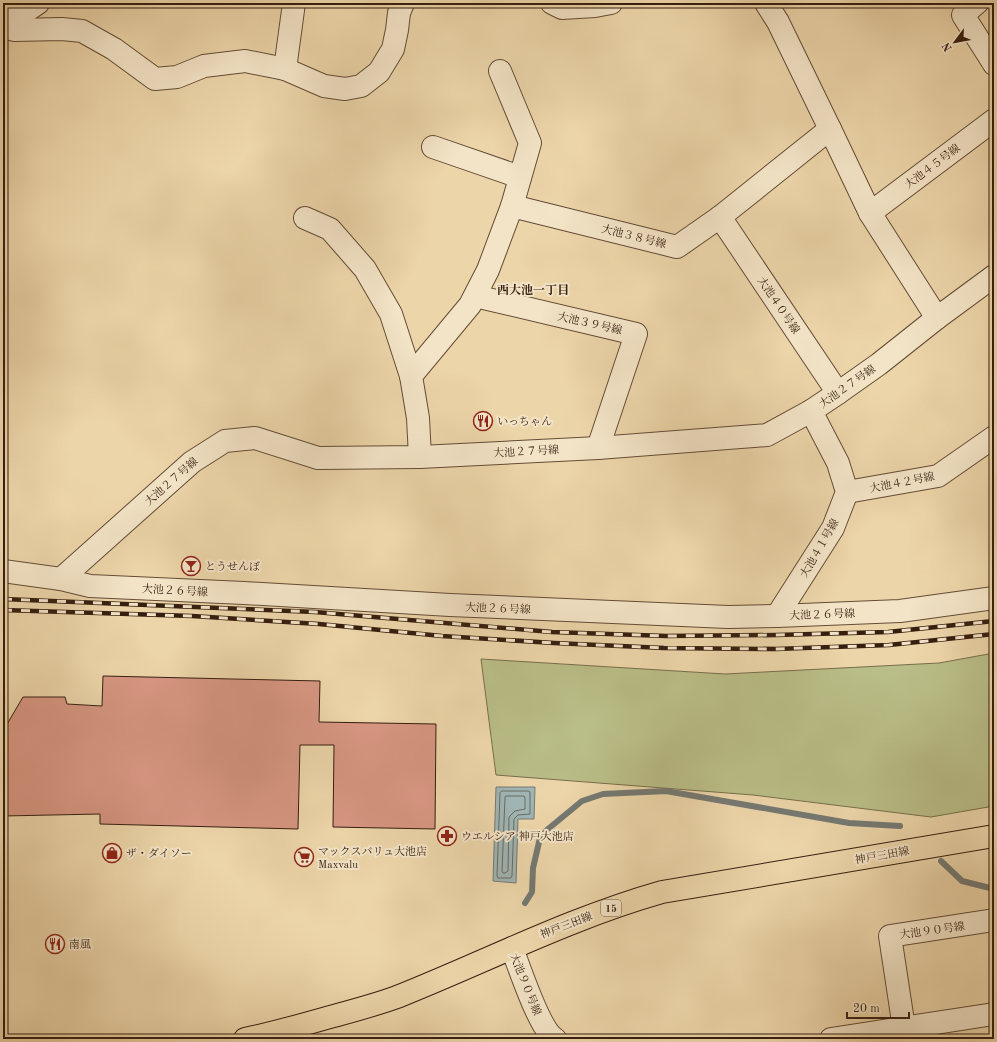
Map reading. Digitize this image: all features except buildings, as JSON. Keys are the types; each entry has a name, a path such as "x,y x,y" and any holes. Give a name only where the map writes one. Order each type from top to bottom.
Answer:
{"main road":[{"name":"神戸三田線","path":"245,1039 294,1028 396,997 552,930 628,902 662,892 994,836"}],"street":[{"path":"3,13 22,14 38,3"},
{"path":"285,69 294,3"},
{"path":"3,27 14,30 62,29 82,31 114,48 155,79 177,77 204,66 245,61 285,69 324,86 345,89 361,86 379,72 393,49 399,13 403,3"},
{"path":"552,3 562,8 595,6 611,3"},
{"path":"766,3 778,22 870,213 937,318"},
{"path":"970,9 994,64"},
{"path":"411,376 470,305 488,270 512,206 530,143 500,71"},
{"name":"大池４５号線","path":"870,213 994,120"},
{"name":"大池３８号線","path":"512,206 677,247 720,217 830,129"},
{"path":"433,147 520,178"},
{"name":"大池４０号線","path":"720,217 838,393"},
{"path":"305,218 330,229 365,269 391,314 411,376 418,418 420,457"},
{"name":"大池２７号線","path":"61,578 192,462 225,441 255,438 318,458 420,457 598,448 767,435 811,411 838,393 879,364 937,318 994,276"},
{"name":"大池３９号線","path":"475,296 636,334 598,448"},
{"path":"811,411 838,463 847,492"},
{"name":"大池４２号線","path":"847,492 938,476 994,437"},
{"name":"大池４１号線","path":"777,616 833,528 847,492"},
{"name":"大池２６号線","path":"3,571 61,578 90,586 244,593 450,606 720,616 777,616 900,611 994,598"},
{"name":"大池９０号線","path":"904,1028 890,936 994,920"},
{"name":"大池９０号線","path":"512,948 542,1025 551,1037 555,1039"},
{"path":"831,1039 994,1014"}],"green space":[{"path":"994,653 994,806 931,817 753,795 496,775 481,659 725,674 939,663"}],"water":[{"path":"496,787 535,787 534,819 518,819 516,883 493,881"}],"waterway":[{"path":"525,903 532,892 533,868 540,838 548,829 582,801 603,794 666,791 849,823 900,826"},
{"path":"941,861 962,881 994,889"}],"railway":[{"path":"3,599 315,612 552,632 666,636 888,632 994,621"},
{"path":"3,610 192,616 319,624 442,636 664,648 776,649 889,645 994,634"}],"place":[{"name":"いっちゃん","path":"483,421"},
{"name":"とうせんぼ","path":"191,566"},
{"name":"ウエルシア 神戸大池店","path":"447,836"},
{"name":"ザ・ダイソー","path":"112,853"},
{"name":"マックスバリュ大池店 Maxvalu","path":"304,857"},
{"name":"南風","path":"55,944"}],"district":[{"name":"西大池一丁目","path":"533,290"}]}
